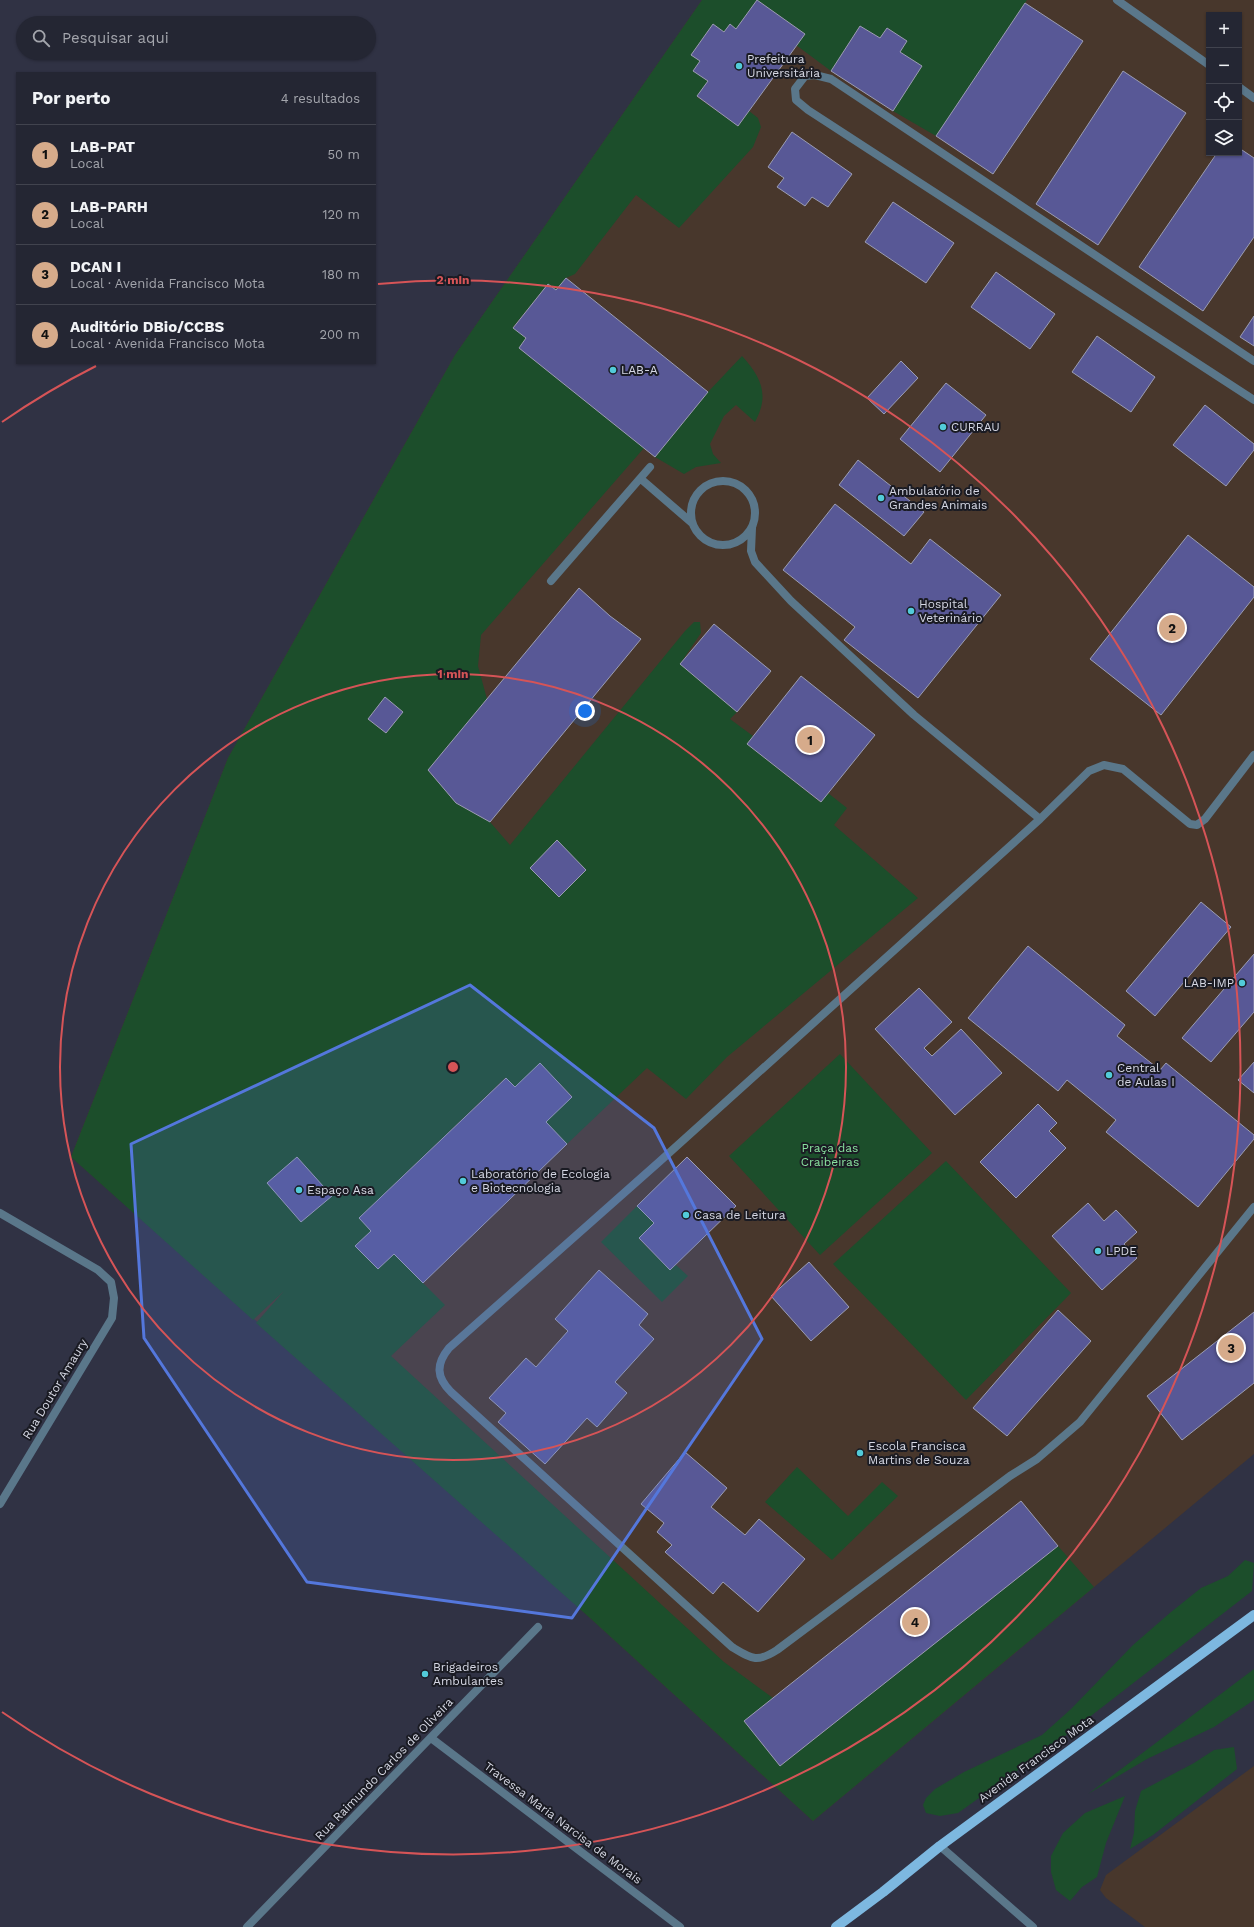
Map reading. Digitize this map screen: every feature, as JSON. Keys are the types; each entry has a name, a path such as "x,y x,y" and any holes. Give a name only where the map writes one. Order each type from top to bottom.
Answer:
{"main road":[{"name":"Avenida Francisco Mota","path":"836,1927 883,1892 940,1846 1254,1614"}],"street":[{"path":"1117,0 1206,64"},
{"path":"1254,361 831,79 815,75 805,76 794,89 796,100 808,110 1254,400"},
{"path":"1242,89 1254,98"},
{"path":"551,581 650,467"},
{"path":"641,479 692,523"},
{"path":"752,528 744,538 733,544 720,546 708,542 698,534 692,523 690,511 694,499 702,489 713,483 726,482 738,485 748,493 754,504 755,516 752,528 752,551 755,562 791,601 914,715 1040,819"},
{"path":"1254,755 1204,819 1197,825 1190,824 1123,769 1104,765 1090,771 1040,819 659,1162 449,1348 442,1357 440,1373 443,1384 732,1647 750,1658 759,1659 777,1650 1010,1476 1037,1459 1080,1422 1254,1207"},
{"name":"Rua Doutor Amaury","path":"0,1213 98,1270 111,1282 114,1298 112,1318 0,1504"},
{"name":"Rua Raimundo Carlos de Oliveira","path":"247,1927 538,1627"},
{"name":"Travessa Maria Narcisa de Morais","path":"431,1738 680,1927"},
{"path":"940,1846 1033,1927"}],"highlighted area":[{"path":"470,985 654,1128 762,1339 572,1618 307,1582 144,1338 131,1144"}],"shaded area":[{"path":"702,0 1254,0 1254,1454 813,1821 522,1556 71,1157 228,758 455,355"},
{"path":"1254,1766 1254,1927 1145,1927 1106,1898 1100,1890 1106,1875"}],"green space":[{"path":"702,0 757,0 736,29 730,24 724,32 713,24 691,55 700,61 693,71 708,81 697,97 738,126 749,111 758,118 761,127 753,147 679,228 636,195 575,274 566,278 556,290 548,284 513,327 526,338 519,348 644,448 481,635 478,666 487,699 428,770 456,803 490,822 510,845 685,631 694,622 700,622 701,633 680,664 737,712 730,719 753,736 747,744 820,802 828,793 847,808 834,825 918,898 727,1057 686,1099 647,1068 567,1144 546,1122 572,1096 540,1064 515,1087 505,1078 359,1218 371,1231 355,1246 378,1269 394,1254 445,1305 391,1356 724,1662 773,1698 744,1721 780,1766 1058,1546 1094,1587 813,1821 590,1618 256,1323 284,1291 253,1320 71,1157 228,758 455,355","holes":["385,698 403,712 386,733 368,719","557,841 586,870 559,897 530,868","297,1157 332,1196 301,1222 267,1183"]},
{"path":"757,0 1027,0 936,136 893,111 921,66 900,52 907,41 887,28 880,38 860,26 831,71 796,45 805,34"},
{"path":"742,356 754,371 758,379 761,387 762,403 760,412 755,422 736,405 724,416 710,444 713,454 721,463 696,467 684,474 655,457 708,392"},
{"name":"Praça das Craibeiras","path":"840,1054 932,1153 820,1255 729,1156"},
{"path":"946,1161 1071,1293 966,1400 833,1264"},
{"path":"637,1206 654,1223 639,1239 670,1270 676,1265 688,1276 662,1302 601,1242"},
{"path":"797,1467 848,1516 882,1482 898,1496 832,1560 765,1502"},
{"path":"1245,1560 1254,1563 1252,1591 1056,1743 958,1813 940,1816 926,1813 923,1805 926,1798 935,1789 964,1772 1042,1735 1071,1709 1133,1645 1171,1612 1201,1588 1228,1576"},
{"path":"1254,1669 1254,1700 1214,1727 1147,1759 1088,1794"},
{"path":"1234,1747 1237,1769 1153,1835 1130,1849 1134,1833 1135,1811 1141,1791 1194,1763 1214,1750"},
{"path":"1125,1796 1106,1843 1097,1877 1082,1887 1070,1901 1056,1890 1051,1872 1051,1856 1063,1833 1085,1813"}],"building":[{"name":"Prefeitura Universitária","path":"757,0 805,34 738,126 697,96 708,81 693,71 700,61 691,55 713,24 724,32 730,24 736,29"},
{"path":"1025,3 1083,41 993,174 936,136"},
{"path":"860,26 880,38 887,28 907,41 900,52 922,66 893,111 831,71"},
{"path":"1123,71 1186,113 1098,245 1036,204"},
{"path":"792,132 852,174 828,207 812,197 805,206 777,187 784,178 768,167"},
{"path":"1242,150 1254,158 1254,237 1203,311 1139,267 1215,156 1242,156"},
{"path":"893,202 954,243 926,283 865,242"},
{"path":"996,272 1055,314 1030,349 971,307"},
{"name":"LAB-A","path":"566,278 708,392 655,457 519,348 526,338 513,328 548,284 556,290"},
{"path":"1254,316 1254,346 1240,337"},
{"path":"1097,336 1155,377 1131,412 1072,372"},
{"path":"901,361 918,378 884,414 867,398"},
{"name":"CURRAU","path":"946,383 986,415 940,472 900,439"},
{"path":"1205,405 1254,444 1254,450 1226,486 1173,445"},
{"name":"Ambulatório de Grandes Animais","path":"858,460 924,512 904,536 839,485"},
{"name":"Hospital Veterinário","path":"835,504 911,564 930,539 1001,595 918,698 844,640 855,627 783,570"},
{"path":"1188,535 1254,587 1254,597 1161,715 1090,659"},
{"path":"579,588 610,616 641,639 490,822 456,803 428,770"},
{"path":"714,624 771,671 737,712 680,664"},
{"path":"801,676 875,735 821,802 747,744"},
{"path":"385,697 403,712 386,733 368,719"},
{"path":"557,840 586,870 559,897 530,868"},
{"path":"1201,902 1231,927 1155,1016 1126,991"},
{"name":"Central de Aulas I","path":"1028,946 1125,1025 1117,1036 1160,1070 1166,1063 1254,1135 1254,1139 1198,1207 1106,1132 1116,1120 1067,1080 1058,1091 968,1018"},
{"name":"LAB-IMP","path":"1254,954 1254,1012 1211,1062 1182,1038"},
{"path":"919,988 952,1022 924,1048 932,1056 961,1029 1002,1073 955,1115 875,1029"},
{"path":"1254,1062 1254,1093 1238,1080"},
{"name":"Laboratório de Ecologia e Biotecnologia","path":"540,1063 572,1097 546,1122 567,1144 423,1283 394,1254 378,1269 355,1246 371,1231 359,1218 506,1078 515,1087"},
{"path":"1038,1104 1057,1123 1049,1131 1066,1148 1016,1198 980,1162"},
{"name":"Espaço Asa","path":"297,1157 332,1196 301,1222 267,1183"},
{"name":"Casa de Leitura","path":"687,1157 736,1206 670,1270 639,1238 654,1223 637,1206"},
{"name":"LPDE","path":"1088,1203 1104,1221 1116,1210 1137,1232 1124,1244 1137,1258 1102,1290 1052,1236"},
{"path":"809,1262 849,1307 811,1341 771,1296"},
{"path":"599,1270 648,1314 639,1325 654,1339 615,1382 627,1393 597,1427 587,1418 545,1464 498,1422 506,1413 489,1398 526,1358 536,1367 568,1331 555,1319"},
{"path":"1058,1310 1091,1341 1007,1436 973,1408"},
{"path":"1254,1312 1254,1383 1182,1440 1147,1396"},
{"path":"685,1452 727,1488 711,1507 745,1535 759,1519 805,1559 758,1612 723,1582 713,1594 665,1552 672,1545 657,1532 664,1523 641,1504"},
{"path":"1021,1501 1058,1546 780,1766 744,1721"}],"place":[{"name":"Prefeitura Universitária","path":"739,66"},
{"name":"LAB-A","path":"613,370"},
{"name":"CURRAU","path":"943,427"},
{"name":"Ambulatório de Grandes Animais","path":"881,498"},
{"name":"Hospital Veterinário","path":"911,611"},
{"name":"LAB-PARH","path":"1172,628"},
{"name":"LAB-PAT","path":"810,740"},
{"name":"LAB-IMP","path":"1242,983"},
{"name":"Central de Aulas I","path":"1109,1075"},
{"name":"Laboratório de Ecologia e Biotecnologia","path":"463,1181"},
{"name":"Espaço Asa","path":"299,1190"},
{"name":"Casa de Leitura","path":"686,1215"},
{"name":"LPDE","path":"1098,1251"},
{"name":"DCAN I","path":"1231,1348"},
{"name":"Escola Francisca Martins de Souza","path":"860,1453"},
{"name":"Auditório DBio/CCBS","path":"915,1622"},
{"name":"Brigadeiros Ambulantes","path":"425,1674"}]}
